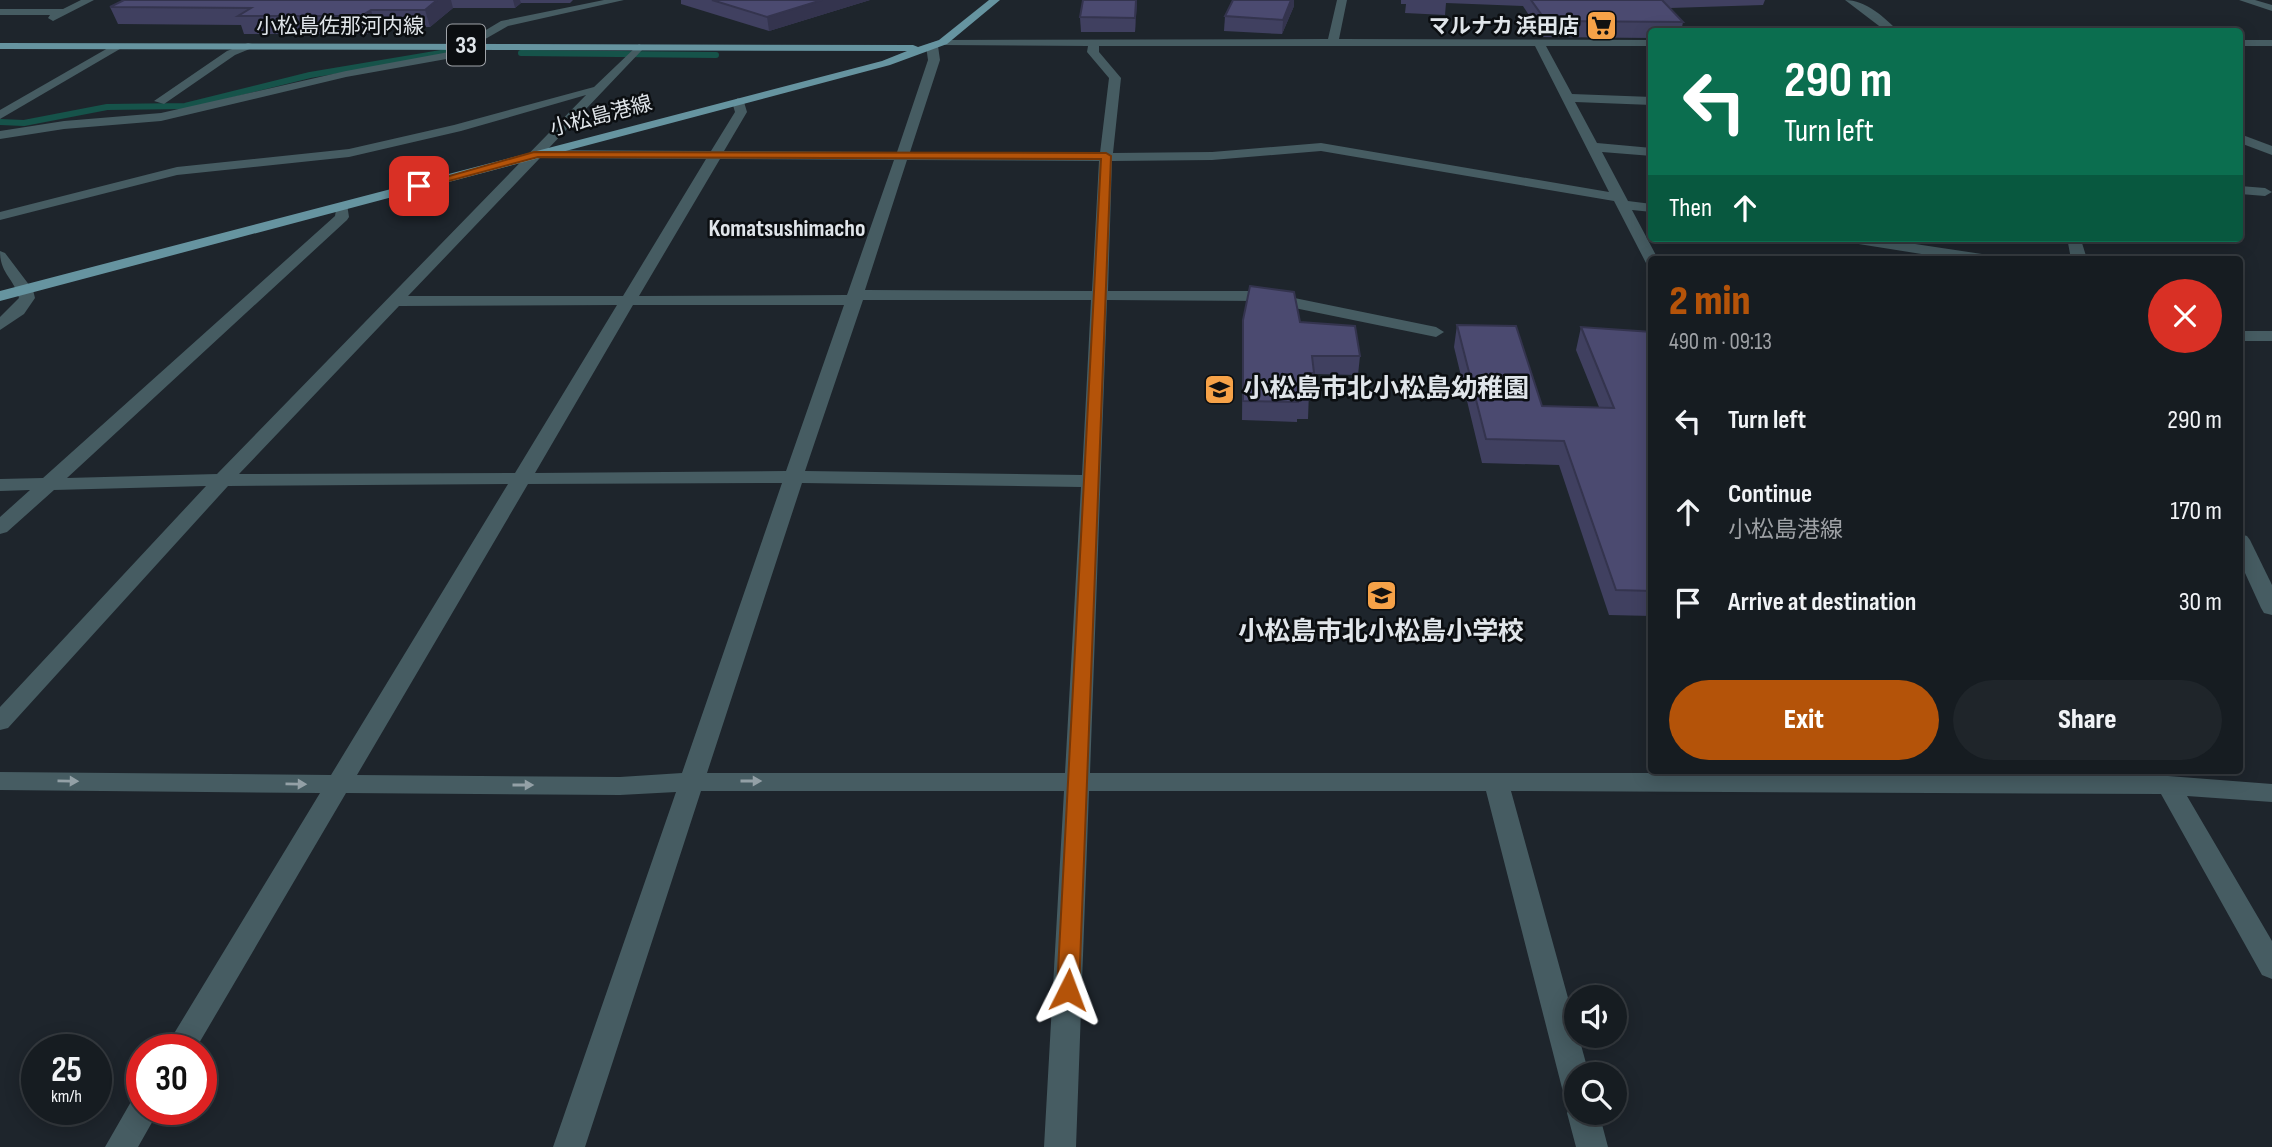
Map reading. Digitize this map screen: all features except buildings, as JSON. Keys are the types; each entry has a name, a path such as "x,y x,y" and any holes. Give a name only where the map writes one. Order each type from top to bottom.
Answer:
{"main road":[{"name":"小松島港線","path":"0,296 886,63 937,44 995,0"},
{"name":"小松島佐那河内線","path":"0,46 470,46 635,52 937,44"}],"street":[{"path":"45,22 89,0"},
{"path":"0,135 64,125 161,117 346,74 452,55 505,23 618,0"},
{"path":"1333,44 1342,0"},
{"path":"1850,0 1889,28"},
{"path":"2244,0 2272,8"},
{"path":"0,12 65,12"},
{"path":"1539,43 1649,256"},
{"path":"569,1147 855,297 937,44 1648,43"},
{"path":"2243,43 2271,44"},
{"path":"1060,1147 1106,156 1115,78 1112,71 1093,52 1094,44"},
{"path":"160,101 231,53 248,46"},
{"path":"0,115 119,47"},
{"path":"0,722 222,480 635,52"},
{"path":"7,210 177,171 349,153 457,128 586,91 600,90"},
{"path":"1569,98 1648,101"},
{"path":"189,1034 741,112 738,102"},
{"path":"2243,139 2272,151"},
{"path":"538,154 1212,156 1321,147 1648,207"},
{"path":"1594,147 1648,152"},
{"path":"2243,190 2265,192"},
{"path":"0,528 342,216 342,207"},
{"path":"1872,242 1963,256"},
{"path":"0,256 25,290 27,298 18,311 0,325"},
{"path":"397,301 1100,295 1271,298 1436,332"},
{"path":"2243,336 2272,336"},
{"path":"0,485 222,480 793,477 1092,481"},
{"path":"2243,546 2272,608"},
{"path":"0,781 620,786 691,782 1918,776 2168,785 2272,793"},
{"path":"1496,780 1570,1062"},
{"path":"2168,785 2272,967"},
{"path":"121,1147 134,1125"},
{"path":"1586,1125 1592,1147"}],"waterway":[{"path":"0,122 24,123 107,107 185,106 310,75 447,52"},
{"path":"521,53 716,55"}],"place":[{"name":"マルナカ 浜田店","path":"1602,26"},
{"name":"小松島市北小松島幼稚園","path":"1220,389"},
{"name":"小松島市北小松島小学校","path":"1381,596"}],"district":[{"name":"Komatsushimacho","path":"787,228"}],"route":[{"path":"419,186 538,154 1106,156 1068,990"}]}
